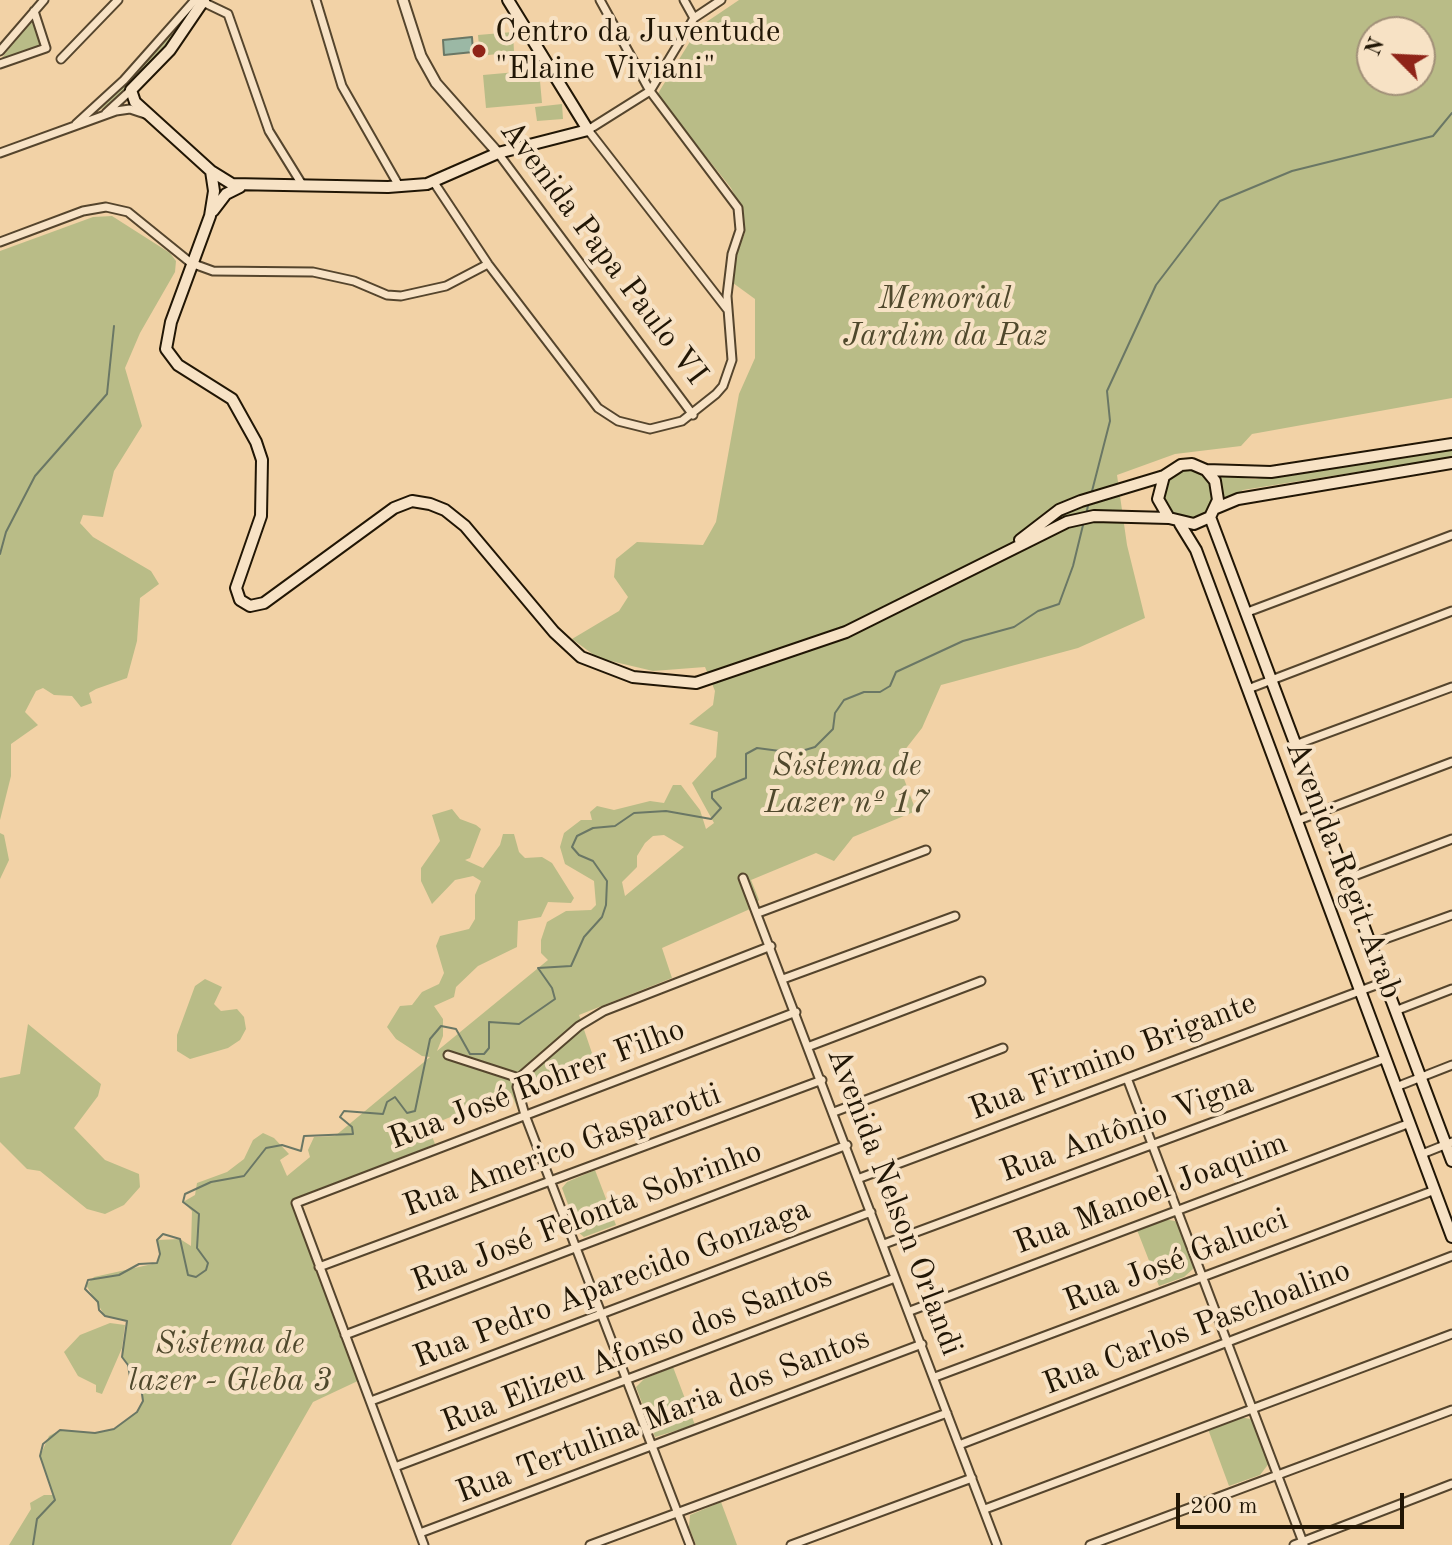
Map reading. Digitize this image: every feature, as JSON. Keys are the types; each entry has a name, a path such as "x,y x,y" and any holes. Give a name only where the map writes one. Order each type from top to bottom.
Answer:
{"main road":[{"path":"210,216 226,194 240,187 399,187 433,181 498,153 588,130 508,0"},
{"path":"200,1 170,50 131,90 135,102 148,115 211,171 240,187"},
{"path":"211,171 214,191 210,216 171,322 166,349 178,365 232,399 256,442 262,460 261,516 236,588 240,600 250,606 264,603 394,508 412,501 421,502 445,510 465,526 554,632 581,657 633,677 696,683 739,671 846,632 1009,549 1085,518 1169,518 1180,524 1194,524 1238,499 1452,463"},
{"path":"1009,549 1059,510 1164,476 1181,465 1206,470 1271,472 1452,444"},
{"path":"1206,470 1218,491 1212,513"},
{"path":"1164,476 1158,499 1169,518"},
{"name":"Avenida Regit Arab","path":"1212,513 1245,613 1395,1011 1449,1143 1452,1161"},
{"name":"Avenida Regit Arab","path":"1180,524 1196,550 1452,1237"}],"street":[{"path":"0,51 44,0"},
{"path":"61,59 118,0"},
{"path":"316,0 342,86 399,187"},
{"name":"Avenida Papa Paulo VI","path":"403,0 416,44 436,83 498,153 693,415"},
{"path":"433,181 488,264 598,408 618,421 650,429 693,415 723,386 728,376 732,330 727,309 732,254 740,230 738,208 650,91 600,0"},
{"path":"684,0 694,18"},
{"path":"721,0 694,18 650,91 588,130 727,309"},
{"path":"76,124 124,80 200,1 228,14 269,131 303,186"},
{"path":"0,64 46,48 34,11"},
{"path":"104,114 131,90"},
{"path":"0,153 104,114 130,109 148,115"},
{"path":"0,242 83,211 106,207 128,212 191,263 213,271 303,271 333,275 387,295 401,296 446,286 488,264"},
{"path":"1245,613 1452,535"},
{"path":"1248,689 1452,611"},
{"path":"1295,745 1452,687"},
{"path":"1296,821 1452,762"},
{"path":"1346,879 1452,839"},
{"path":"758,913 926,850"},
{"name":"Avenida Nelson Orlandi","path":"743,878 810,1046 997,1545"},
{"path":"1371,944 1452,915"},
{"path":"783,979 955,916"},
{"path":"690,1545 525,1115 517,1087 519,1078 579,1026 604,1011 771,946"},
{"path":"810,1046 981,981"},
{"name":"Rua Firmino Brigante","path":"860,1178 1384,982"},
{"path":"1395,1011 1452,989"},
{"name":"Rua José Rohrer Filho","path":"319,1267 296,1203 796,1012"},
{"path":"834,1112 1003,1048"},
{"path":"448,1055 519,1078"},
{"name":"Rua Antônio Vigna","path":"884,1244 1386,1058"},
{"path":"1396,1087 1452,1065"},
{"path":"1127,1078 1304,1543"},
{"name":"Rua Americo Gasparotti","path":"319,1267 822,1080"},
{"name":"Rua Manoel Joaquim","path":"910,1311 1410,1123"},
{"path":"1422,1154 1449,1143"},
{"name":"Rua José Felonta Sobrinho","path":"345,1335 847,1145"},
{"name":"Rua José Galucci","path":"935,1377 1435,1190"},
{"name":"Rua Pedro Aparecido Gonzaga","path":"371,1401 871,1212"},
{"name":"Rua Carlos Paschoalino","path":"959,1445 1452,1256"},
{"path":"319,1267 424,1545"},
{"name":"Rua Elizeu Afonso dos Santos","path":"395,1467 895,1278"},
{"path":"985,1509 1452,1334"},
{"name":"Rua Tertulina Maria dos Santos","path":"420,1533 922,1344"},
{"path":"1090,1545 1452,1410"},
{"path":"590,1545 947,1413"},
{"path":"791,1545 972,1478"},
{"path":"1294,1545 1452,1484"}],"green space":[{"path":"739,0 1452,0 1452,398 1252,434 1241,446 1175,454 1117,475 1127,545 1145,618 1078,648 941,685 922,728 897,760 916,811 853,837 834,861 816,853 751,880 759,900 750,909 662,948 672,978 579,1015 593,1056 521,1085 528,1110 519,1112 511,1093 428,1126 435,1144 296,1203 362,1379 313,1402 231,1545 9,1545 31,1509 30,1503 44,1495 53,1495 40,1456 49,1436 60,1430 95,1433 114,1429 137,1412 143,1401 141,1387 131,1383 128,1365 122,1357 127,1321 105,1316 86,1285 94,1277 157,1263 160,1254 157,1240 180,1239 191,1246 192,1211 183,1202 195,1195 197,1183 227,1172 244,1159 253,1140 263,1133 274,1138 289,1154 280,1160 287,1176 310,1157 308,1150 314,1137 335,1136 430,1057 422,1056 396,1039 387,1027 400,1006 412,1005 422,992 439,984 444,973 436,946 440,936 469,929 475,919 475,895 481,881 473,876 455,880 432,904 421,881 421,868 440,841 432,815 452,809 460,819 481,829 470,858 465,860 483,868 500,845 503,834 514,834 519,852 525,858 542,857 552,863 574,898 571,903 548,902 541,917 518,921 517,947 478,966 456,987 454,997 434,1006 443,1019 443,1036 437,1051 548,960 541,953 541,940 547,922 566,911 591,910 596,905 594,881 565,864 560,847 564,833 581,820 592,820 590,812 597,806 614,810 650,801 664,803 673,785 681,785 700,810 706,829 714,823 692,783 716,757 718,732 689,724 713,705 715,691 705,667 653,671 598,658 572,639 619,611 628,597 614,577 616,559 637,542 703,545 716,522 739,394 755,358 755,299 733,283 736,254 745,233 743,212 731,188 657,95 699,27","holes":["664,835 684,847 625,896 622,882 637,867 637,856 653,836"]},
{"path":"33,19 41,48 0,60"},
{"path":"513,32 514,52 480,56 478,35"},
{"path":"171,33 175,37 171,44 123,95 95,113"},
{"path":"539,70 542,103 486,108 483,75"},
{"path":"562,104 563,119 537,121 535,107"},
{"path":"112,216 170,253 176,261 175,272 140,333 125,368 142,426 114,471 103,517 83,515 80,523 93,537 151,571 159,584 140,598 137,641 127,678 89,693 92,703 81,707 72,696 54,695 43,688 36,691 25,712 38,725 11,744 11,776 0,820 0,251 93,217"},
{"path":"1452,449 1452,457 1243,490 1222,503 1217,476 1256,479"},
{"path":"1188,469 1206,476 1213,494 1206,512 1188,519 1170,512 1163,494 1170,476"},
{"path":"0,833 4,835 9,860 0,879"},
{"path":"205,979 222,987 214,1004 221,1011 237,1009 244,1017 246,1029 240,1040 228,1048 190,1059 177,1051 177,1035 195,986"},
{"path":"28,1024 101,1084 98,1096 74,1128 105,1160 139,1174 140,1187 124,1205 105,1214 87,1209 40,1171 27,1169 0,1142 0,1078 20,1074"},
{"path":"595,1170 616,1225 584,1237 578,1232 562,1188 567,1182"},
{"path":"1163,1219 1175,1221 1179,1226 1194,1264 1184,1277 1159,1286 1137,1230"},
{"path":"110,1323 125,1325 122,1348 102,1394 96,1392 96,1385 78,1376 64,1352 80,1335"},
{"path":"673,1367 695,1425 655,1437 636,1387 644,1379"},
{"path":"1239,1417 1251,1419 1255,1424 1270,1462 1260,1475 1229,1486 1208,1429"},
{"path":"721,1502 737,1545 696,1545 689,1527 690,1515"}],"shaded area":[{"path":"472,37 473,52 444,55 443,40"}],"waterway":[{"path":"1091,495 1110,421 1107,391 1156,285 1220,201 1292,171 1433,136 1452,113"},
{"path":"0,554 6,532 35,476 107,394 114,326"},
{"path":"1086,515 1089,501"},
{"path":"33,1545 37,1519 55,1500 40,1456 43,1444 60,1430 95,1433 114,1429 137,1412 143,1401 141,1387 131,1383 128,1365 122,1357 127,1321 105,1316 99,1310 98,1302 85,1289 88,1280 119,1275 139,1264 157,1263 160,1254 157,1240 163,1234 180,1239 188,1275 196,1277 206,1270 208,1263 197,1248 199,1214 183,1202 185,1194 211,1182 244,1176 266,1148 282,1145 301,1151 304,1136 353,1134 352,1127 340,1117 344,1111 383,1114 387,1102 395,1097 407,1113 415,1111 430,1039 441,1026 456,1029 470,1054 484,1054 489,1048 489,1022 519,1024 555,999 552,988 538,968 571,966 584,937 602,917 606,905 607,881 593,861 579,855 572,847 577,836 593,828 615,826 634,813 666,811 711,819 721,808 712,798 712,792 746,778 746,754 757,748 795,753 815,747 833,729 835,713 844,700 864,692 880,692 890,686 896,672 963,641 1014,627 1038,611 1059,604 1073,566 1084,521"}],"place":[{"name":"Centro da Juventude \"Elaine Viviani\"","path":"479,51"}],"park label":[{"name":"Memorial Jardim da Paz","path":"945,318"},
{"name":"Sistema de Lazer nº 17","path":"847,786"},
{"name":"Sistema de lazer - Gleba 3","path":"230,1364"}]}
